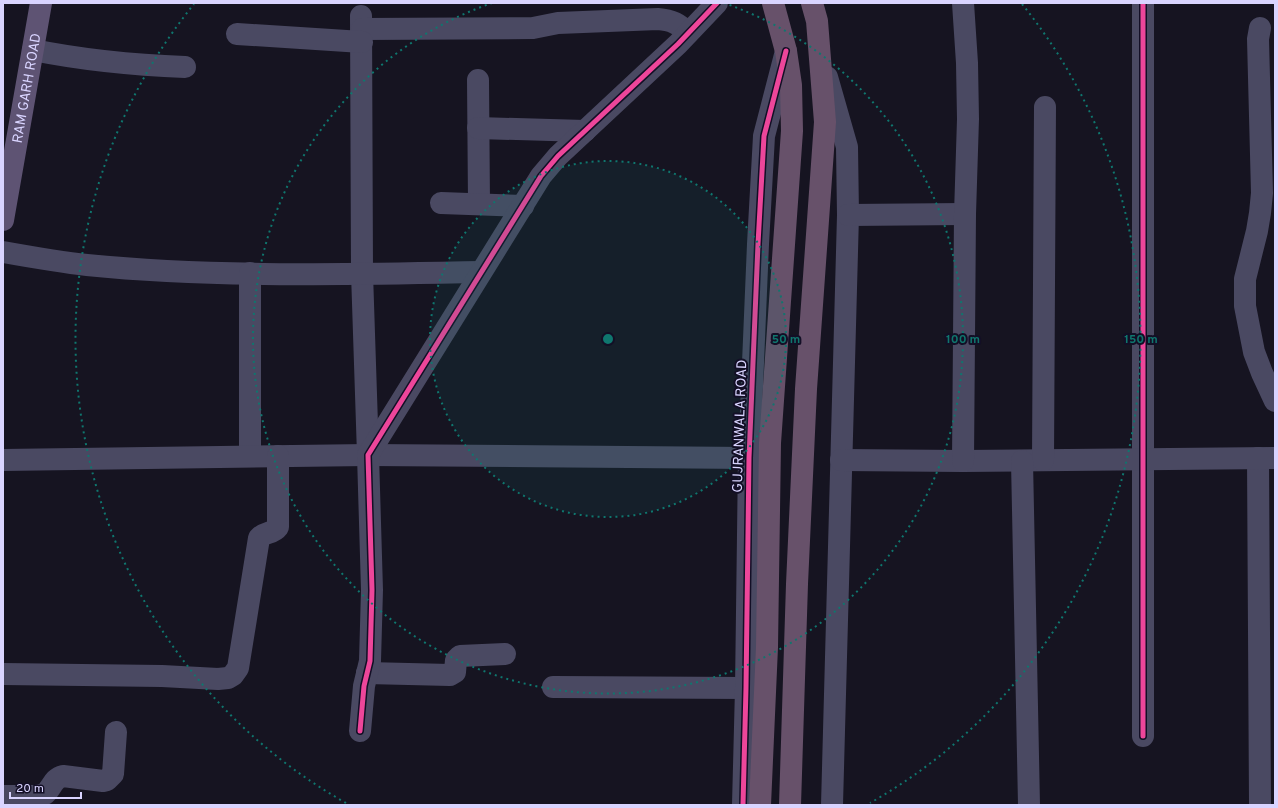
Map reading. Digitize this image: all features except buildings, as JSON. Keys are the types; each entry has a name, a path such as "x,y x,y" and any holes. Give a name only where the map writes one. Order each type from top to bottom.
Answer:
{"highway":[{"name":"GUJRANWALA ROAD","path":"760,805 767,647 770,443 792,131 791,85 786,51 773,3"},
{"path":"790,805 806,396 824,122 821,57 817,21 812,3"}],"main road":[{"name":"RAM GARH ROAD","path":"3,220 41,3"}],"street":[{"path":"368,455 541,176 558,156 688,33 717,3"},
{"path":"963,3 967,63 968,119 965,214 963,461"},
{"path":"1143,3 1143,736"},
{"path":"237,34 362,29 533,28 558,22 658,19 679,24 688,33"},
{"path":"1260,28 1258,39 1262,193 1257,231 1245,279 1245,306 1254,352 1275,401"},
{"path":"360,731 370,660 372,590 362,274 362,29"},
{"path":"33,50 120,64 185,67"},
{"name":"GUJRANWALA ROAD","path":"743,805 749,458 764,136 786,51"},
{"path":"821,57 847,147 848,215 832,805"},
{"path":"478,80 479,204"},
{"path":"1029,805 1033,460 1045,106"},
{"path":"478,128 584,131"},
{"path":"441,203 523,206"},
{"path":"848,215 965,214"},
{"path":"3,252 93,266 156,270 362,274 481,272"},
{"path":"250,273 250,456"},
{"path":"3,460 368,455 749,458"},
{"path":"3,674 162,676 218,679 228,678 233,675 238,668 259,538 264,534 275,531 278,527 278,456"},
{"path":"841,460 963,461 1266,458 1260,805"},
{"path":"367,673 450,675 455,672 456,660 460,656 505,654"},
{"path":"553,687 746,688"},
{"path":"3,796 36,796 45,794 55,780 60,777 107,780 113,774 116,732"}],"cycle path":[{"path":"360,731 364,686 370,661 372,590 368,455 541,176 558,156 678,44 717,3"},
{"path":"1143,3 1143,736"},
{"path":"743,805 749,458 764,136 786,51"}]}
